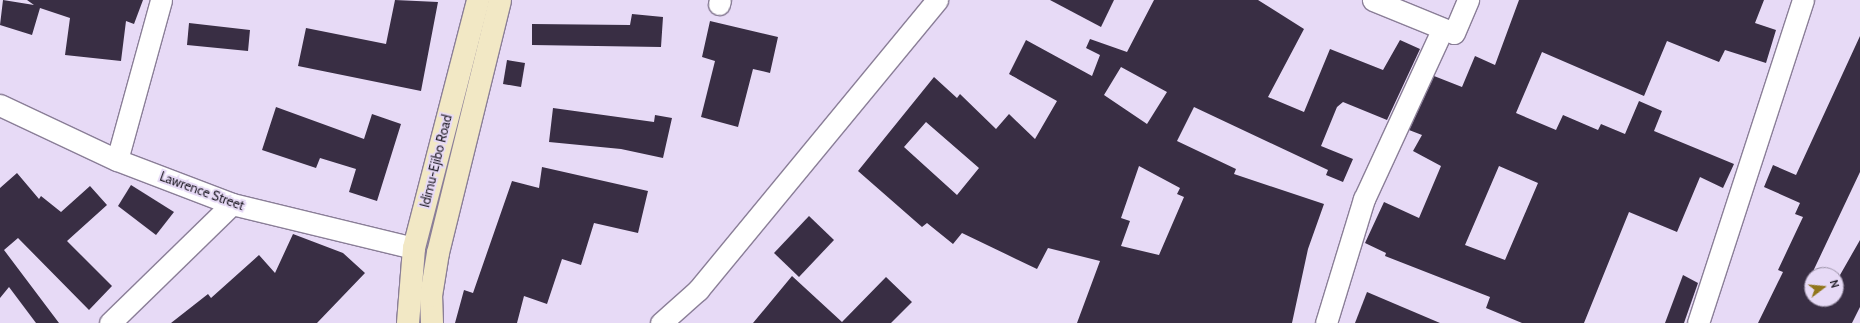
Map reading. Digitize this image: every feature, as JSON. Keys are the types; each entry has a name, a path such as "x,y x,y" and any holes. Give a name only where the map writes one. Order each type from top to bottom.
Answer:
{"main road":[{"name":"Idimu-Ejibo Road","path":"408,323 414,248 478,0"},
{"name":"Idimu-Ejibo Road","path":"432,323 431,296 438,253 500,0"}],"street":[{"path":"117,160 161,0"},
{"path":"661,323 698,290 937,0"},
{"path":"1373,0 1442,30 1454,33 1468,0"},
{"path":"1698,323 1803,0"},
{"path":"1326,323 1364,199 1442,30"},
{"name":"Lawrence Street","path":"0,105 117,160 232,204 414,248"},
{"path":"110,323 232,204"}],"building":[{"path":"3,0 34,5 27,0 143,0 134,24 126,21 121,61 65,55 70,18 40,8 32,35 0,25"},
{"path":"395,0 438,2 421,91 298,66 306,28 386,44"},
{"path":"1050,0 1114,0 1101,27"},
{"path":"1154,0 1258,0 1304,29 1268,97 1304,112 1330,49 1383,70 1400,40 1420,49 1387,120 1343,102 1337,107 1321,146 1353,159 1343,182 1326,175 1328,170 1194,107 1177,141 1236,169 1234,174 1324,204 1308,249 1292,323 1077,323 1100,261 1048,248 1037,269 962,233 953,244 927,223 922,227 858,171 934,77 957,98 960,94 996,129 1009,114 1035,139 1057,101 1009,74 1026,40 1092,76 1100,55 1086,48 1090,39 1127,52","holes":["1121,67 1167,92 1147,124 1104,95","926,122 979,168 957,195 904,147","1139,166 1180,188 1177,194 1184,197 1159,255 1121,246 1130,221 1121,218"]},
{"path":"1519,0 1764,0 1755,23 1776,30 1766,63 1725,50 1719,62 1667,41 1644,96 1542,52 1516,113 1556,130 1563,115 1598,130 1601,124 1625,134 1639,101 1662,111 1654,131 1734,164 1723,188 1700,177 1677,232 1629,212 1584,323 1522,323 1486,308 1490,297 1385,256 1386,253 1365,243 1384,202 1419,218 1441,166 1413,151 1422,135 1409,130 1434,76 1462,87 1475,56 1495,65","holes":["1499,166 1538,183 1505,260 1465,245"]},
{"path":"632,14 663,17 661,47 532,45 532,24 630,25"},
{"path":"710,21 778,37 770,73 753,69 738,127 701,117 715,61 702,57"},
{"path":"189,23 250,30 248,51 187,45"},
{"path":"1860,36 1860,172 1815,267 1804,267 1804,307 1844,307 1844,268 1860,240 1860,307 1852,323 1758,323 1783,272 1778,270 1803,217 1795,214 1800,203 1764,187 1773,165 1796,175"},
{"path":"507,60 525,63 521,87 503,84"},
{"path":"276,107 364,139 372,114 401,124 377,201 349,192 356,169 320,158 316,168 262,150"},
{"path":"553,108 654,122 655,115 672,118 663,158 621,149 549,142"},
{"path":"542,167 648,191 638,233 594,223 581,265 562,259 547,304 524,296 517,323 455,323 464,290 473,293 512,181 539,188"},
{"path":"17,173 39,199 41,196 61,212 90,186 107,205 67,241 112,286 89,310 18,238 4,250 59,323 36,323 9,287 0,298 0,188"},
{"path":"131,185 174,212 156,235 118,206"},
{"path":"809,216 834,240 799,277 774,253"},
{"path":"293,234 343,253 365,273 317,323 171,323 208,294 211,298 259,255 275,273"},
{"path":"1683,275 1698,283 1684,323 1665,323"},
{"path":"792,276 842,322 886,277 912,302 891,323 753,323"},
{"path":"1367,292 1440,323 1355,323"}]}
